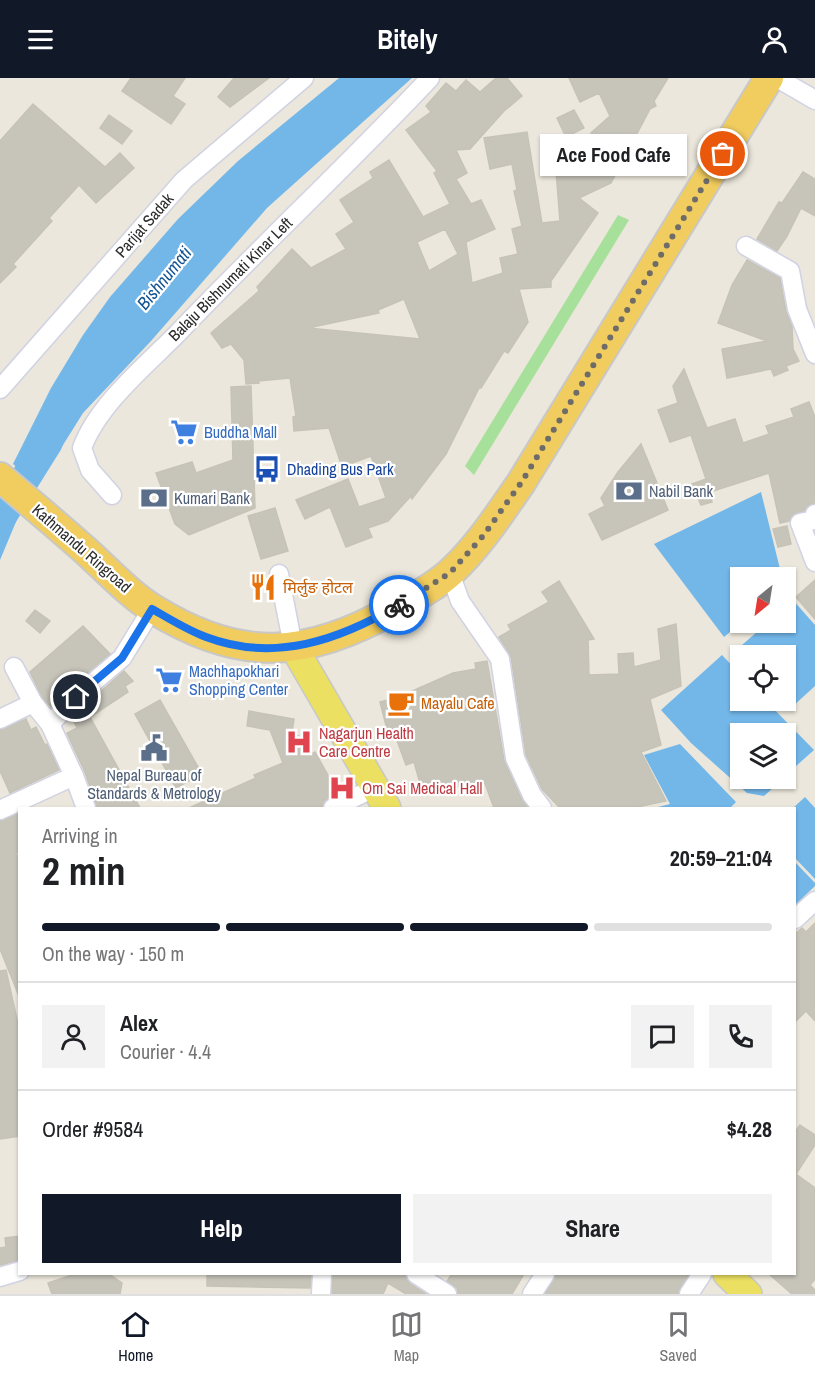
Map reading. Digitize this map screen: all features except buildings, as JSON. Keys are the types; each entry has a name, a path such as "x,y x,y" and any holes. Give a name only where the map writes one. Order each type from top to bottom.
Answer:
{"highway":[{"name":"Kathmandu Ringroad","path":"0,477 152,609 205,637 237,646 275,649 331,638 360,627 415,597 450,573 483,536 521,483 769,78"}],"main road":[{"path":"293,646 380,798"},
{"path":"728,1275 748,1294"}],"street":[{"name":"Parijat Sadak","path":"0,389 184,180 304,78"},
{"name":"Balaju Bishnumati Kinar Left","path":"112,495 90,470 82,448 88,431 114,399 202,308 430,78"},
{"path":"777,78 815,100"},
{"path":"746,246 790,271 798,309 815,354"},
{"path":"815,514 814,520 800,523 815,562"},
{"path":"450,573 460,601 500,659 515,758 532,795 541,807"},
{"path":"279,574 293,646"},
{"path":"50,724 76,697 122,658 152,609"},
{"path":"14,667 33,703 50,724 86,807"},
{"path":"0,719 33,703"},
{"path":"0,810 74,776"},
{"path":"338,807 380,798"},
{"path":"796,918 815,901"},
{"path":"0,1277 18,1272"},
{"path":"321,1294 322,1275"},
{"path":"418,1275 447,1294"},
{"path":"532,1294 543,1275"},
{"path":"689,1294 701,1275"}],"green space":[{"path":"618,215 629,220 474,475 465,466"}],"water":[{"path":"339,78 412,78 267,208 151,341 83,413 38,485 13,464 51,388 83,335 110,297 178,219 238,161"},
{"path":"761,492 780,567 730,567 730,632 724,637 654,544"},
{"path":"0,502 18,517 0,560"},
{"path":"796,604 815,625 815,686 796,703 796,645 742,645 756,633 796,633"},
{"path":"722,655 730,663 730,711 776,711 788,723 730,723 730,778 691,743 661,710"},
{"path":"796,732 814,750 796,766"},
{"path":"680,744 736,802 731,807 658,807 670,804 644,755"},
{"path":"743,789 772,789 764,796 747,793"},
{"path":"805,797 815,808 815,879 796,859 796,807 794,807"},
{"path":"796,863 815,883 815,886 796,904"}],"waterway":[{"name":"Bishnumati","path":"0,519 48,442"}],"way so far":[{"path":"399,605 450,573 483,536 521,483 723,154"}],"place":[{"name":"Ace Food Cafe","path":"723,154"},
{"name":"Buddha Mall","path":"184,432"},
{"name":"Dhading Bus Park","path":"267,469"},
{"name":"Nabil Bank","path":"629,491"},
{"name":"Kumari Bank","path":"154,498"},
{"name":"मिर्लुङ होटल","path":"263,587"},
{"name":"Machhapokhari Shopping Center","path":"169,680"},
{"name":"Mayalu Cafe","path":"401,703"},
{"name":"Nagarjun Health Care Centre","path":"299,742"},
{"name":"Nepal Bureau of Standards & Metrology","path":"154,748"},
{"name":"Om Sai Medical Hall","path":"342,788"}],"route":[{"path":"76,697 122,658 152,609 205,637 237,646 275,649 313,643 344,634 399,605"}]}
